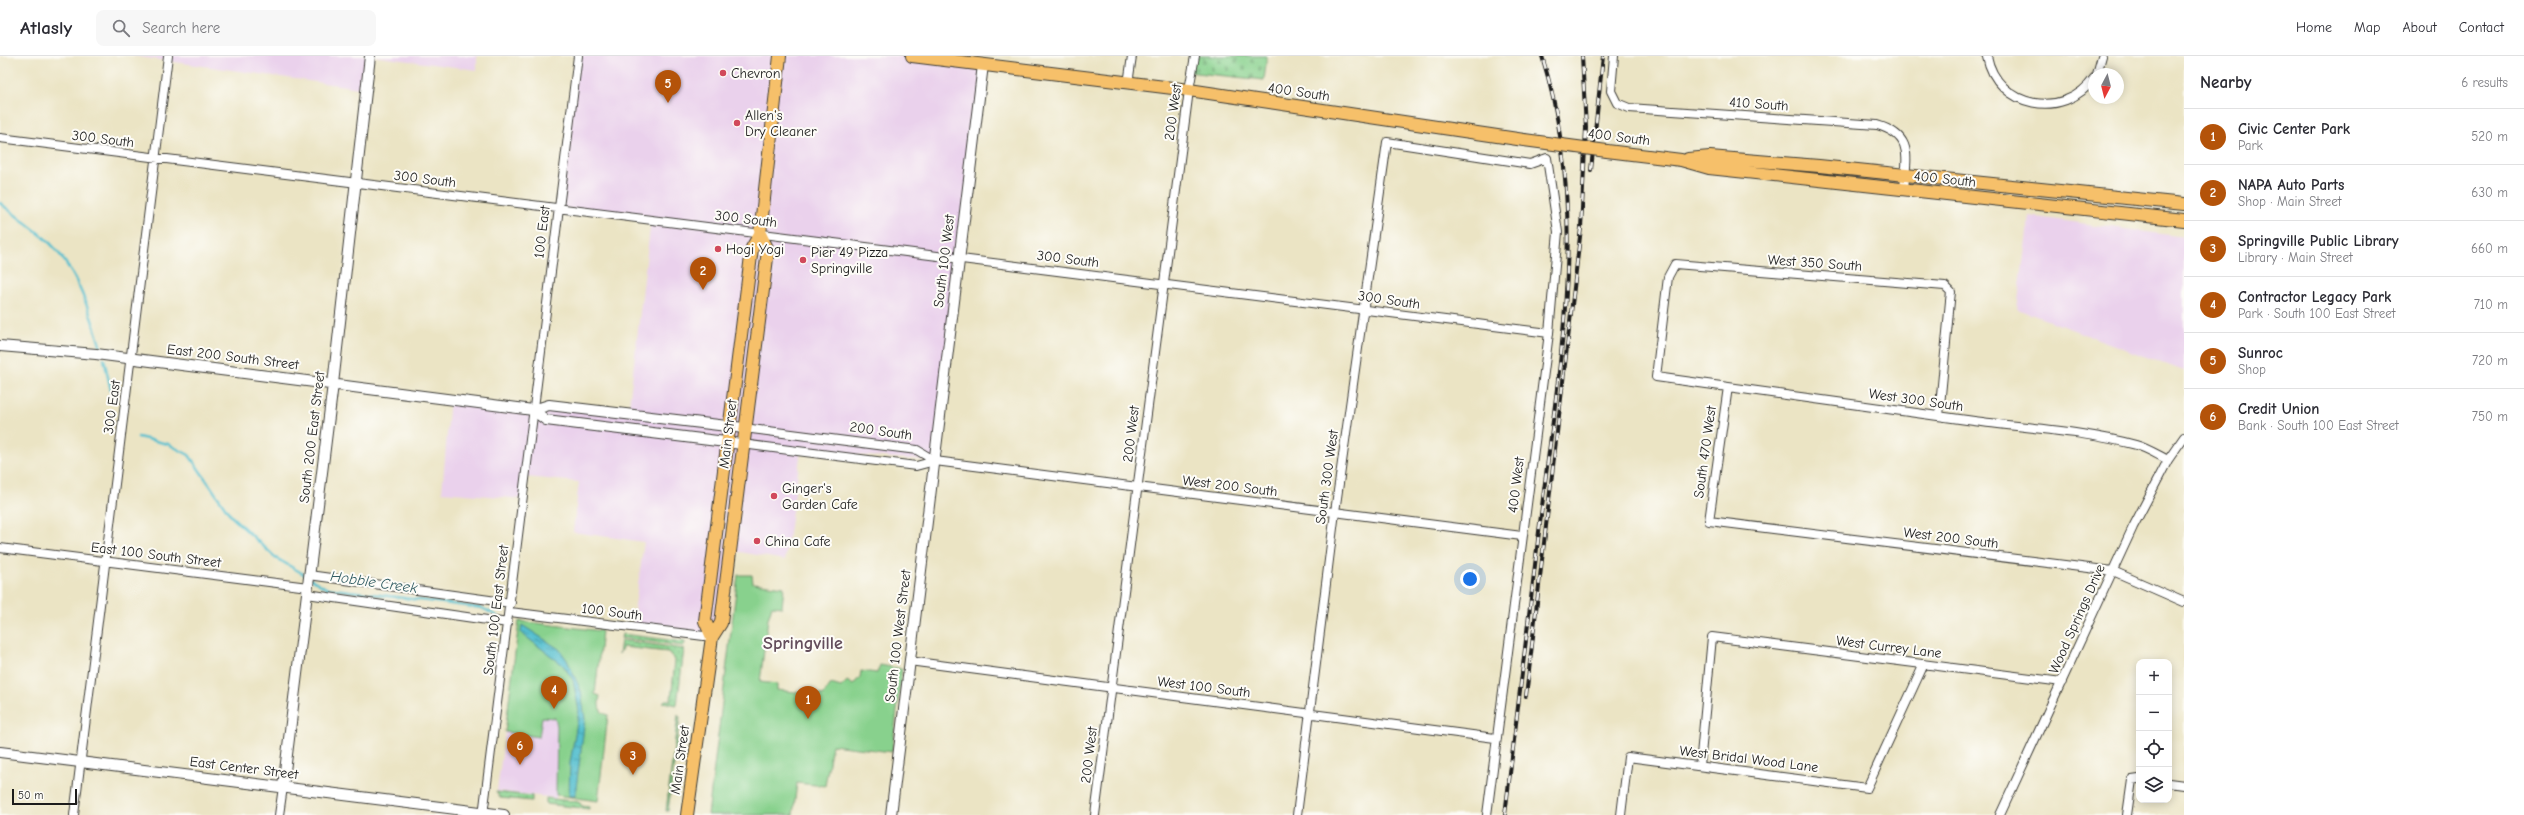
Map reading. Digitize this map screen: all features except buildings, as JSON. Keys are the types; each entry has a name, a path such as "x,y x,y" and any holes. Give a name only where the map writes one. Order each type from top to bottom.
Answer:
{"main road":[{"name":"Main Street","path":"712,637 705,621 752,248 760,234 780,56"},
{"name":"400 South","path":"912,56 1128,84 1189,90 1524,140 1681,160 1709,168 2184,220"},
{"name":"400 South","path":"1681,160 1710,157 2184,204"},
{"name":"Main Street","path":"687,815 712,637 720,623 768,250 760,234"}],"street":[{"name":"300 East","path":"74,815 157,159 168,56"},
{"name":"South 200 East Street","path":"283,787 333,384 370,56"},
{"name":"100 East","path":"533,410 578,56"},
{"path":"1128,84 1132,56"},
{"name":"200 West","path":"1095,815 1110,688 1138,487 1189,90 1195,56"},
{"name":"410 South","path":"1614,56 1611,91 1617,103 1629,108 1877,125 1888,128 1898,135 1906,146 1904,176"},
{"path":"1987,56 1994,76 2004,89 2021,99 2042,105 2060,103 2071,98 2088,85"},
{"path":"2099,68 2102,56"},
{"name":"South 100 West","path":"935,461 983,65"},
{"name":"300 South","path":"0,138 355,184 1363,309 1489,327 1549,333"},
{"name":"South 300 West","path":"1297,815 1335,512 1387,142 1530,164 1547,158"},
{"name":"400 West","path":"1487,815 1549,333 1558,232 1547,158"},
{"path":"1904,176 1904,190"},
{"name":"West 350 South","path":"1656,377 1668,277 1675,264 1940,285 1950,292 1939,416"},
{"name":"East 200 South Street","path":"0,346 101,355 533,410"},
{"name":"West 300 South","path":"1656,377 2137,445 2168,460"},
{"name":"South 470 West","path":"1708,521 1728,387"},
{"name":"200 South","path":"533,410 549,405 730,426 917,450 935,461"},
{"path":"533,410 546,420 916,466 935,461"},
{"name":"South 100 East Street","path":"483,814 510,612 533,410"},
{"name":"Wood Springs Drive","path":"2000,815 2133,528 2168,460 2184,437"},
{"name":"West 200 South","path":"935,461 1522,536"},
{"name":"South 100 West Street","path":"891,815 935,461"},
{"name":"West 200 South","path":"1708,521 2113,571 2184,602"},
{"name":"East 100 South Street","path":"0,548 308,586 511,603"},
{"name":"East 100 South Street","path":"308,586 508,623"},
{"name":"100 South","path":"510,612 712,637"},
{"name":"West Currey Lane","path":"1700,766 1712,637 2062,682"},
{"name":"West 100 South","path":"909,661 1496,738"},
{"name":"West Bridal Wood Lane","path":"1621,815 1628,757 1867,788 1924,664"},
{"name":"East Center Street","path":"0,752 283,787 483,814 504,815"},
{"path":"2127,815 2136,779"},
{"path":"2172,783 2184,785"},
{"path":"279,815 283,787"}],"shaded area":[{"path":"132,56 370,56 366,89"},
{"path":"372,56 477,56 477,70"},
{"path":"578,56 912,56 983,65 935,461 801,451 785,560 729,550 721,623 712,637 632,627 644,542 573,532 579,482 526,477 523,499 442,492 450,399 533,410 549,405 628,414 651,220 558,208"},
{"path":"2029,216 2184,237 2184,371 2017,309"},
{"path":"542,716 555,718 557,726 556,798 497,791 505,732 539,737"}],"green space":[{"path":"1190,56 1267,56 1264,80 1187,72"},
{"path":"738,575 752,575 753,583 784,587 782,607 772,606 768,619 760,682 777,684 777,690 823,695 831,684 841,687 847,681 853,685 860,677 861,671 877,673 880,665 902,669 892,752 832,745 825,786 797,783 793,815 708,815"},
{"path":"519,621 602,631 595,694 600,696 599,705 602,712 608,715 598,801 556,795 557,726 555,718 542,717 539,737 505,732"},
{"path":"622,634 685,642 685,644 683,646 621,638"},
{"path":"621,640 684,649 677,705 663,702 665,700 671,700 675,660 668,652 623,647 619,654"},
{"path":"678,715 680,717 668,811 666,811"},
{"path":"496,792 532,796 532,801 500,798"},
{"path":"546,798 579,802 582,806 589,807 589,809 546,804"}],"water":[{"path":"522,625 559,649 567,660 581,691 585,719 575,796 569,796 570,763 579,711 573,680 563,665 521,633"}],"waterway":[{"name":"Hobble Creek","path":"0,203 49,242 68,266 88,308 102,352"},
{"name":"Hobble Creek","path":"104,359 111,391"},
{"name":"Hobble Creek","path":"138,437 168,444 189,455 231,516 276,558 307,576"},
{"name":"Hobble Creek","path":"311,579 326,588 482,608 497,616"}],"railway":[{"path":"1505,815 1558,380 1564,326 1567,273 1567,219 1564,165 1556,111 1542,56"},
{"path":"1526,696 1581,228 1586,128 1582,56"},
{"path":"1591,170 1603,56"}],"place":[{"name":"Chevron","path":"723,73"},
{"name":"Sunroc","path":"668,103"},
{"name":"Allen's Dry Cleaner","path":"737,123"},
{"name":"Hogi Yogi","path":"718,249"},
{"name":"Pier 49 Pizza Springville","path":"803,260"},
{"name":"NAPA Auto Parts","path":"703,290"},
{"name":"Ginger's Garden Cafe","path":"774,496"},
{"name":"China Cafe","path":"757,541"},
{"name":"Contractor Legacy Park","path":"554,709"},
{"name":"Civic Center Park","path":"808,719"},
{"name":"Credit Union","path":"520,765"},
{"name":"Springville Public Library","path":"633,775"}],"district":[{"name":"Springville","path":"803,643"}]}
